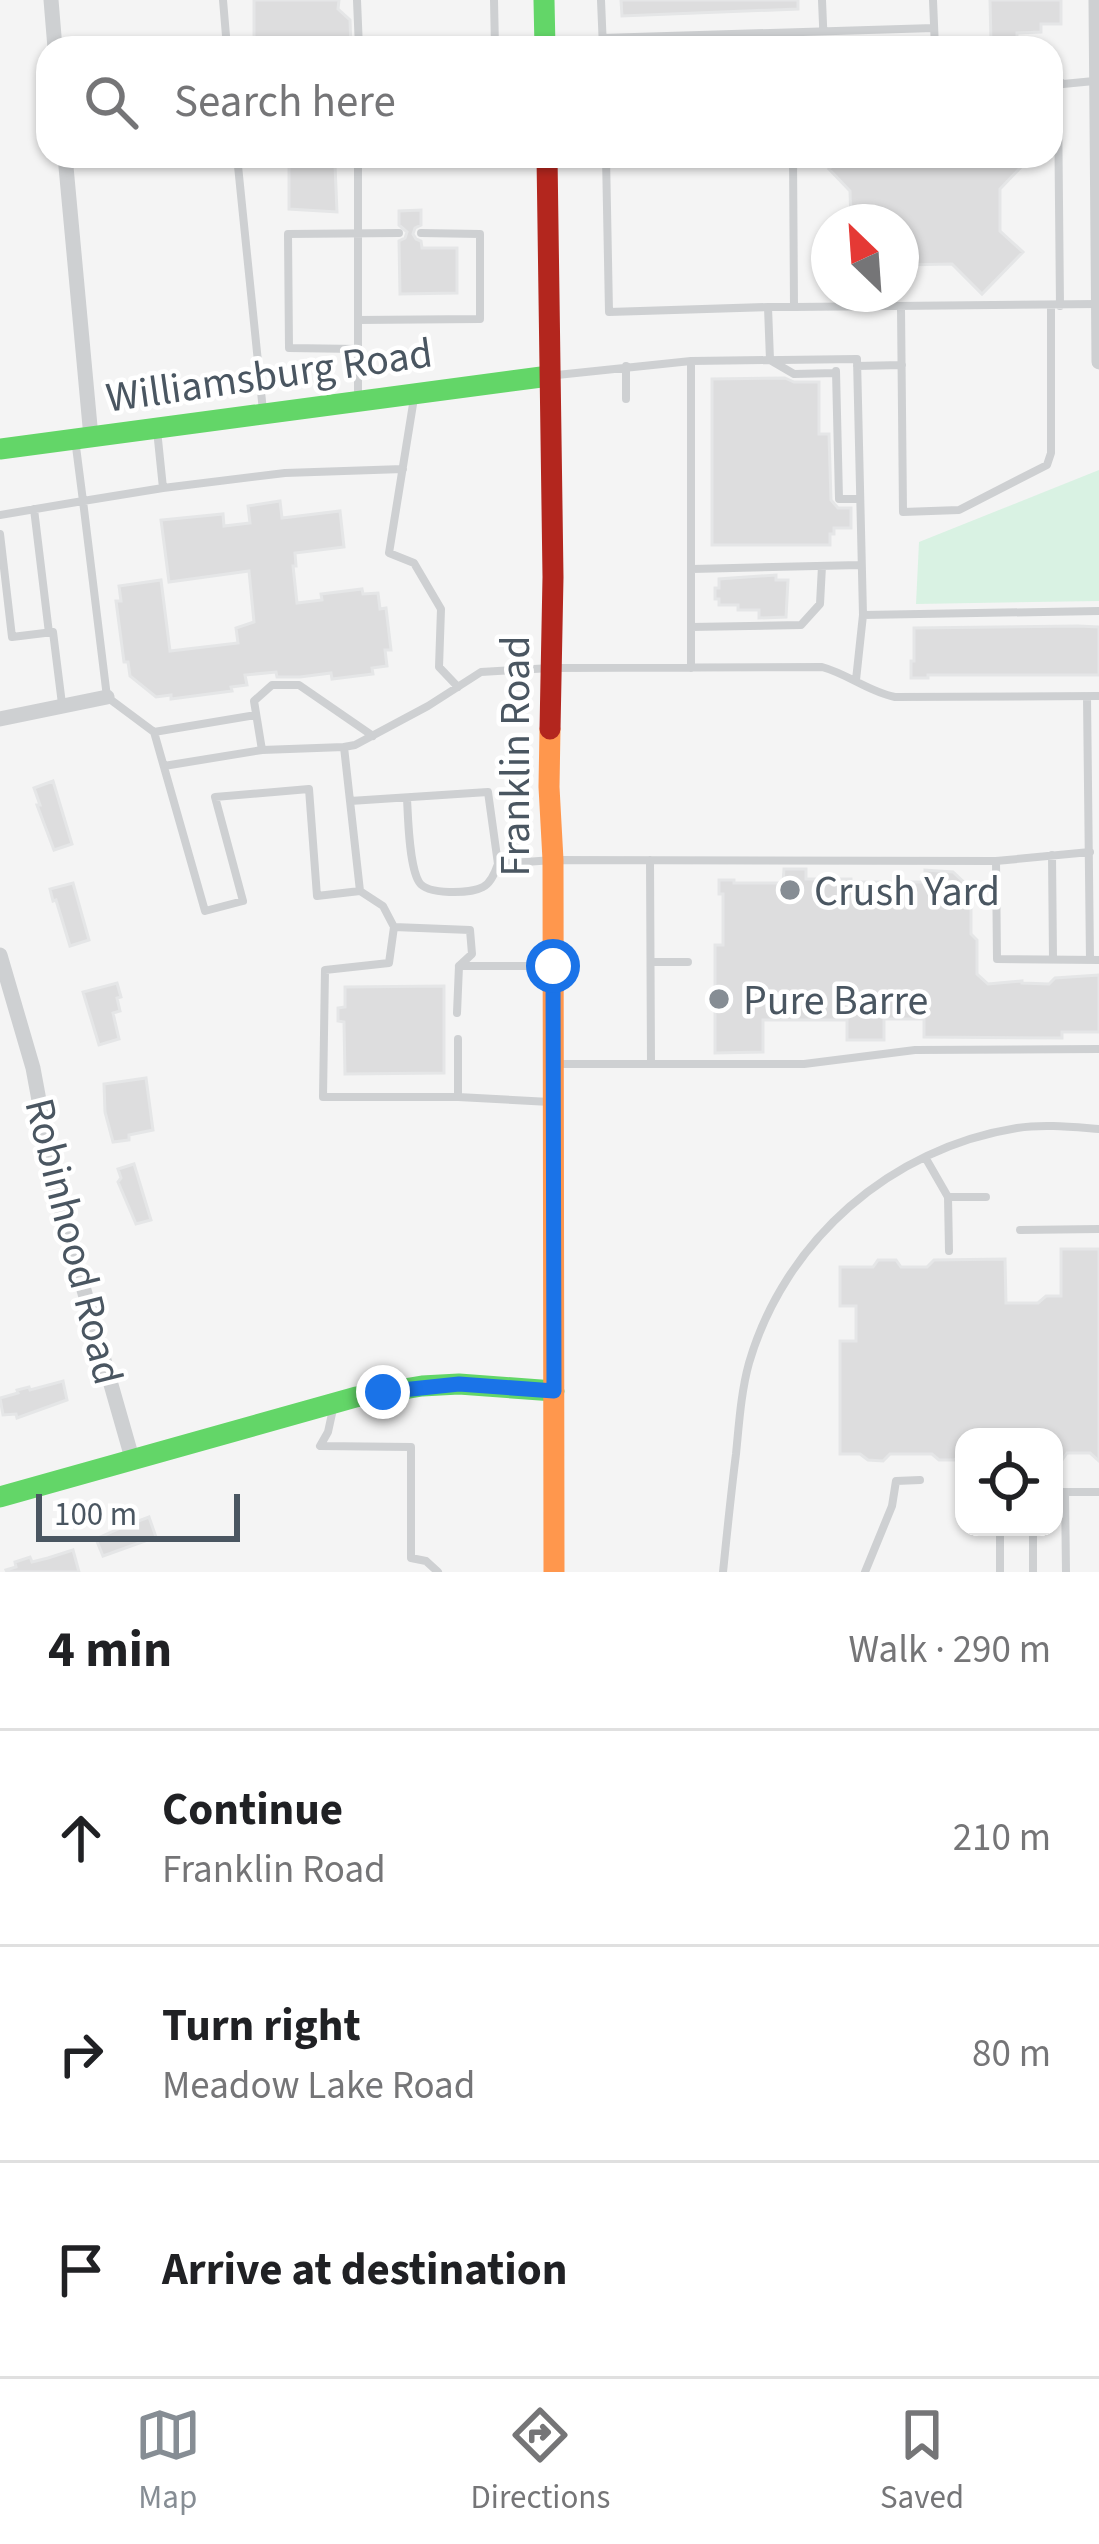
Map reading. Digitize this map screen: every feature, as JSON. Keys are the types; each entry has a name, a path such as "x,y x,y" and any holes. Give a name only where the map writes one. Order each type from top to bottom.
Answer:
{"main road":[{"path":"544,0 545,36"},
{"name":"Franklin Road","path":"547,168 553,578 554,1572"},
{"name":"Williamsburg Road","path":"0,449 549,376"},
{"path":"0,1496 332,1402 459,1384 554,1391"}],"street":[{"path":"51,0 55,36"},
{"path":"1096,0 1099,362"},
{"path":"66,168 83,438"},
{"path":"0,719 107,697"},
{"name":"Robinhood Road","path":"0,955 33,1068 56,1192 132,1458"}],"lane":[{"path":"223,0 226,36"},
{"path":"357,0 358,36"},
{"path":"494,0 495,36"},
{"path":"601,0 603,36"},
{"path":"822,0 824,33"},
{"path":"933,0 934,36"},
{"path":"758,36 934,28"},
{"path":"1063,84 1098,81"},
{"path":"239,168 263,414"},
{"path":"358,168 358,402"},
{"path":"606,168 609,312 811,307"},
{"path":"793,168 794,307"},
{"path":"902,312 903,512 959,510 1047,465 1055,306 1054,168"},
{"path":"358,320 480,320 480,235 422,232"},
{"path":"358,349 289,348 288,235 399,233"},
{"path":"919,308 1097,304"},
{"path":"768,307 770,360"},
{"path":"836,359 839,499 859,499"},
{"path":"549,376 691,361 857,359 863,637 856,680"},
{"path":"770,360 794,374 836,374"},
{"path":"691,361 691,668"},
{"path":"857,366 902,365"},
{"path":"626,366 626,399"},
{"path":"415,394 389,553 414,563 441,609 439,667 458,687"},
{"path":"836,406 858,406"},
{"path":"157,428 163,488"},
{"path":"83,438 83,501 107,697 154,732 205,911 243,901 215,797 309,789 316,896 360,891 383,906 394,927 389,963 325,970 323,1097 553,1102"},
{"path":"837,449 859,449"},
{"path":"0,515 286,473 403,469"},
{"path":"34,509 49,633"},
{"path":"0,534 12,638 52,632 62,706"},
{"path":"692,568 860,565"},
{"path":"692,627 801,625 820,604 822,566"},
{"path":"863,615 1099,611"},
{"path":"164,766 262,750 355,746 481,671 822,667 895,698 1099,696"},
{"path":"262,750 254,701 272,686 299,685 373,736"},
{"path":"996,861 997,959 1094,960 1088,697"},
{"path":"154,732 256,715"},
{"path":"344,746 360,891"},
{"path":"350,801 407,797 488,792 498,864 484,887 457,892 428,889 418,881 407,797"},
{"path":"498,864 553,860 996,861 1090,852"},
{"path":"1052,855 1053,959"},
{"path":"650,860 651,1064"},
{"path":"394,927 470,930 472,954 459,966 457,1013"},
{"path":"651,962 688,962"},
{"path":"459,966 553,966"},
{"path":"458,1039 458,1097"},
{"path":"553,1064 804,1064 915,1050 1099,1049"},
{"path":"723,1572 744,1389 755,1345 783,1286 826,1228 868,1190 925,1157 966,1141 1020,1128 1099,1129"},
{"path":"925,1157 948,1196 949,1252"},
{"path":"948,1196 986,1197"},
{"path":"1020,1230 1099,1229"},
{"path":"332,1402 333,1419 320,1446 411,1447 411,1558 426,1561 438,1572"},
{"path":"865,1572 892,1506 896,1481 920,1480"},
{"path":"1063,1492 1099,1492"},
{"path":"1000,1536 1000,1572"},
{"path":"1033,1536 1033,1572"},
{"path":"1063,1536 1066,1572"}],"green space":[{"path":"1099,470 1099,601 916,604 919,542"}],"building":[{"path":"254,0 339,0 338,9 350,20 351,36 254,36"},
{"path":"621,0 798,0 798,9 622,16"},
{"path":"990,0 1061,0 1061,24 1041,24 1041,32 991,36"},
{"path":"289,168 335,168 337,212 289,209"},
{"path":"830,168 1020,168 1000,189 1000,231 1023,252 982,294 952,264 919,265 919,204 850,204 850,191"},
{"path":"421,210 421,225 413,234 422,248 457,248 457,293 400,294 399,241 407,232 399,225 399,211"},
{"path":"712,379 819,382 819,434 829,434 831,500 838,508 851,508 851,528 834,528 830,545 712,545"},
{"path":"280,501 282,518 340,511 344,547 295,553 297,603 322,600 321,594 362,589 363,594 378,593 380,609 386,608 391,650 385,650 387,666 372,668 373,674 332,679 331,673 245,675 247,685 231,687 232,691 156,697 130,676 128,662 124,662 116,601 121,601 119,586 161,580 170,651 238,643 236,628 254,622 249,571 169,582 161,520 223,514 224,526 250,523 248,506"},
{"path":"776,575 776,580 788,580 786,617 759,618 759,610 738,610 738,605 719,605 715,599 719,579"},
{"path":"1099,627 1099,675 911,678 914,628"},
{"path":"53,781 72,844 54,850 34,788"},
{"path":"784,869 806,869 806,879 851,882 925,882 925,870 953,872 971,889 977,974 988,984 1049,984 1055,978 1099,975 1099,1032 1062,1032 1062,1038 924,1037 924,1019 884,1019 884,1040 847,1040 847,1020 763,1020 763,1052 715,1053 715,945 723,945 719,880 783,883"},
{"path":"73,883 89,940 70,946 50,889"},
{"path":"117,983 120,1011 113,1013 119,1039 99,1045 83,992"},
{"path":"444,986 444,1073 345,1074 344,1022 338,1021 338,1008 345,1007 345,987"},
{"path":"146,1078 153,1130 113,1142 104,1084"},
{"path":"134,1164 151,1220 136,1224 118,1182 118,1169"},
{"path":"1061,1249 1099,1249 1099,1461 1090,1453 1067,1453 1063,1459 1063,1428 955,1428 954,1460 939,1460 932,1454 890,1454 883,1461 840,1454 840,1341 856,1341 856,1306 840,1306 840,1267 873,1267 878,1260 896,1260 901,1267 927,1267 934,1260 1005,1259 1006,1303 1038,1303 1046,1296 1061,1296"},
{"path":"63,1381 67,1400 17,1418 16,1414 3,1415 0,1398"},
{"path":"149,1517 156,1537 103,1556 96,1539 120,1524"},
{"path":"73,1550 79,1572 6,1570 30,1557 32,1562"}],"traffic: fast":[{"path":"544,0 545,36"},
{"path":"0,449 549,376"},
{"path":"0,1497 356,1397 459,1384 554,1391"}],"traffic: slow":[{"path":"550,729 554,1572"}],"traffic: jam":[{"path":"547,168 553,577 550,729"}],"place":[{"name":"Crush Yard","path":"790,890"},
{"name":"Pure Barre","path":"719,999"}],"route":[{"path":"383,1392 459,1384 554,1391 553,966"}]}
